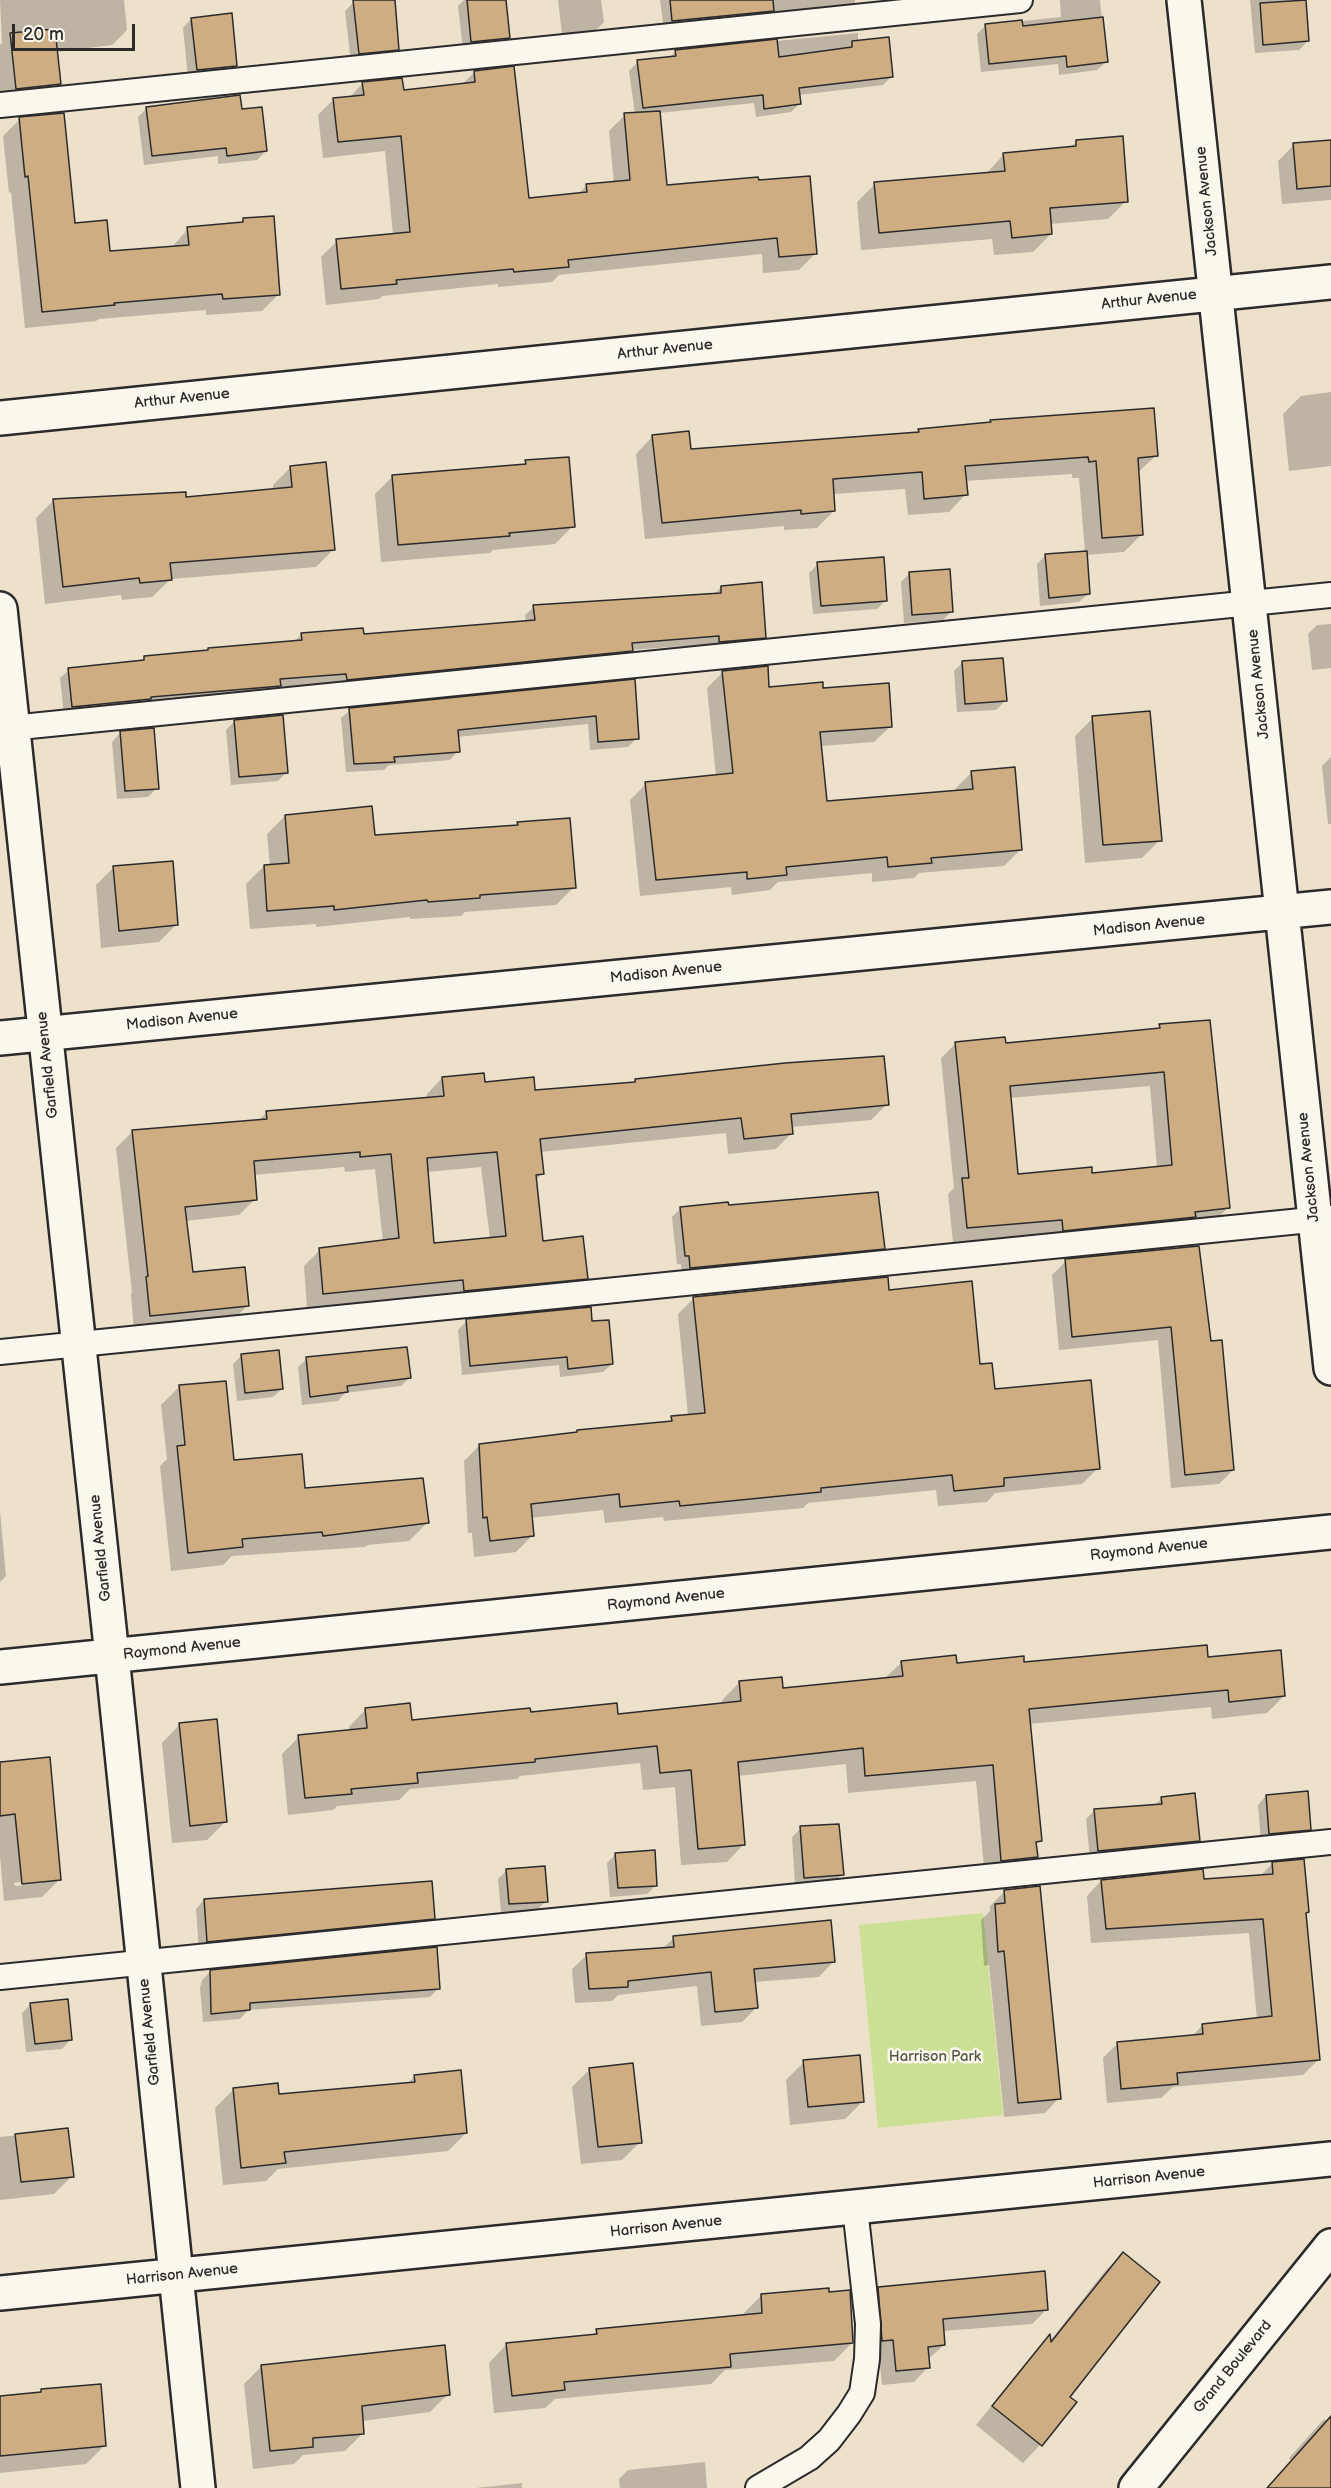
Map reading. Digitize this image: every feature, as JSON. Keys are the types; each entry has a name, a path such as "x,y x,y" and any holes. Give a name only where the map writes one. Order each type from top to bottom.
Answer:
{"street":[{"name":"Jackson Avenue","path":"1185,0 1284,913 1323,1219 1331,1368"},
{"name":"Arthur Avenue","path":"0,418 1331,282"},
{"name":"Garfield Avenue","path":"0,609 7,729 44,1034 112,1656 198,2488"},
{"name":"Madison Avenue","path":"0,1038 1331,908"},
{"name":"Raymond Avenue","path":"0,1667 1331,1532"},
{"name":"Harrison Avenue","path":"0,2293 1331,2159"},
{"name":"Grand Boulevard","path":"1136,2488 1331,2246"}],"lane":[{"path":"0,105 1020,0"},
{"path":"7,729 1331,595"},
{"path":"0,1352 1323,1219"},
{"path":"0,1977 1331,1842"},
{"path":"758,2488 809,2458 829,2440 862,2392 867,2359 868,2324 855,2208"}],"green space":[{"name":"Harrison Park","path":"983,1913 1003,2115 878,2128 859,1925"}],"building":[{"path":"353,0 395,0 399,50 359,54"},
{"path":"467,0 506,0 510,38 471,42"},
{"path":"670,0 773,0 774,11 672,21"},
{"path":"1306,0 1309,41 1263,45 1260,3"},
{"path":"232,13 237,66 197,70 191,18"},
{"path":"1103,17 1108,62 1067,67 1066,56 989,64 985,24 1022,20 1023,26"},
{"path":"55,29 61,84 16,89 10,33"},
{"path":"889,37 893,77 799,88 801,104 764,109 763,95 643,108 637,60 676,56 675,50 777,39 779,57 852,47 852,41"},
{"path":"514,66 529,198 587,192 586,184 630,180 624,113 660,111 667,185 758,177 759,180 810,176 817,254 779,257 777,238 568,260 569,267 514,272 513,269 396,280 397,284 341,289 336,239 410,232 401,136 338,142 333,98 364,95 362,82 402,78 404,90 475,82 474,71"},
{"path":"240,95 242,109 262,107 267,151 227,156 226,148 152,156 146,107"},
{"path":"64,113 75,223 107,220 110,251 189,245 187,227 243,222 243,218 274,216 280,295 223,299 222,294 42,312 28,176 25,177 19,117"},
{"path":"1123,136 1128,202 1050,208 1052,234 1012,238 1010,221 879,233 874,182 1005,171 1003,153 1076,146 1076,140"},
{"path":"1331,140 1331,186 1297,189 1293,143"},
{"path":"1154,408 1158,456 1138,458 1143,535 1102,538 1096,461 1089,462 1088,457 965,466 968,495 924,499 922,472 833,479 835,511 801,514 801,510 662,523 652,435 689,431 691,449 919,432 918,429 991,422 990,420"},
{"path":"569,457 575,527 509,533 510,536 398,545 392,475 526,464 525,460"},
{"path":"326,462 335,550 170,563 172,580 140,583 139,578 63,587 53,499 186,492 186,497 292,487 290,466"},
{"path":"1087,551 1090,594 1049,598 1045,554"},
{"path":"884,557 887,601 821,606 817,562"},
{"path":"950,569 953,612 912,615 909,572"},
{"path":"762,582 766,638 719,642 719,636 632,643 633,651 347,680 346,674 280,679 281,686 151,697 151,699 72,707 68,668 144,660 144,656 208,650 208,648 302,640 301,633 363,628 364,634 535,620 533,605 721,593 721,586"},
{"path":"1003,658 1007,701 965,704 962,661"},
{"path":"768,666 769,687 823,682 823,688 889,683 892,727 820,732 827,801 973,789 971,771 1015,767 1022,850 931,858 932,863 888,867 887,857 786,867 787,875 747,879 747,872 656,880 645,782 733,773 722,671"},
{"path":"635,679 639,739 598,742 596,716 458,730 460,752 394,757 395,762 354,764 349,708"},
{"path":"1150,711 1162,841 1103,845 1092,716"},
{"path":"283,715 288,773 239,777 234,720"},
{"path":"154,728 159,789 125,791 120,731"},
{"path":"372,806 375,835 518,825 517,822 570,818 576,888 334,910 334,906 267,911 264,865 289,863 285,815"},
{"path":"173,861 178,925 119,931 113,866"},
{"path":"1210,1020 1230,1208 1195,1212 1196,1217 1063,1231 1062,1220 967,1228 962,1178 969,1178 955,1042 1005,1037 1006,1043 1160,1028 1159,1024","holes":["1164,1072 1172,1165 1092,1173 1092,1167 1018,1174 1010,1086"]},
{"path":"884,1056 889,1105 791,1114 793,1134 744,1139 741,1118 540,1139 544,1174 536,1175 543,1241 583,1236 588,1279 464,1291 463,1280 323,1294 319,1248 399,1238 391,1154 360,1157 360,1152 254,1161 257,1200 185,1207 193,1272 245,1267 249,1306 150,1316 146,1277 148,1276 132,1130 267,1119 266,1111 444,1096 442,1077 484,1073 485,1082 534,1077 535,1090 635,1082 635,1079 785,1063","holes":["497,1152 506,1236 434,1243 427,1158"]},
{"path":"878,1192 885,1249 690,1268 689,1256 685,1256 680,1207"},
{"path":"1199,1246 1211,1341 1222,1340 1234,1470 1185,1475 1171,1327 1072,1337 1065,1259"},
{"path":"888,1277 889,1290 972,1281 980,1364 992,1363 995,1389 1091,1380 1100,1469 1004,1478 1004,1486 954,1491 952,1475 821,1488 821,1492 680,1506 679,1501 620,1507 619,1494 531,1504 534,1536 490,1541 487,1517 483,1518 479,1444 577,1432 577,1430 672,1421 671,1416 705,1413 693,1297"},
{"path":"591,1307 592,1321 609,1320 613,1364 568,1369 567,1357 470,1366 466,1319"},
{"path":"407,1347 411,1378 347,1386 348,1392 310,1397 306,1357"},
{"path":"279,1350 283,1389 245,1393 241,1354"},
{"path":"226,1381 234,1460 302,1454 305,1488 423,1478 429,1523 323,1536 322,1532 242,1539 243,1547 188,1553 177,1446 185,1445 179,1385"},
{"path":"1207,1645 1208,1657 1281,1650 1285,1696 1229,1702 1228,1690 1029,1709 1042,1841 1036,1842 1038,1857 1001,1861 993,1765 865,1776 863,1748 738,1762 745,1845 698,1849 691,1770 660,1773 657,1746 535,1759 535,1762 417,1773 418,1783 351,1789 352,1794 305,1798 298,1735 367,1728 365,1708 410,1703 412,1720 530,1708 531,1712 617,1703 618,1714 741,1701 739,1681 782,1677 783,1688 903,1676 901,1661 956,1655 957,1663 1024,1656 1024,1662"},
{"path":"217,1719 227,1822 190,1826 179,1723"},
{"path":"50,1757 61,1880 22,1884 15,1814 0,1816 0,1762"},
{"path":"1308,1791 1311,1830 1269,1834 1266,1795"},
{"path":"1195,1793 1200,1841 1098,1851 1094,1809 1162,1804 1161,1797"},
{"path":"839,1824 844,1875 804,1878 800,1826"},
{"path":"655,1850 657,1886 618,1888 615,1853"},
{"path":"1304,1859 1309,1912 1306,1913 1320,2060 1177,2073 1178,2084 1121,2089 1117,2042 1203,2034 1202,2024 1272,2016 1263,1919 1106,1929 1101,1880 1203,1869 1204,1879 1273,1874 1272,1862"},
{"path":"545,1866 548,1902 509,1904 506,1869"},
{"path":"432,1881 435,1919 207,1942 204,1899"},
{"path":"1040,1886 1061,2099 1018,2103 1004,1951 998,1952 995,1904 1005,1903 1004,1890"},
{"path":"831,1920 835,1962 754,1969 758,2008 715,2012 711,1972 628,1981 628,1987 589,1989 586,1953 674,1947 673,1936"},
{"path":"437,1947 440,1989 250,2003 250,2010 211,2014 210,1970"},
{"path":"68,1999 72,2040 35,2044 30,2003"},
{"path":"860,2055 864,2102 808,2107 803,2060"},
{"path":"633,2063 642,2143 598,2147 589,2068"},
{"path":"461,2070 467,2133 284,2152 286,2163 241,2168 233,2088 278,2083 279,2094 415,2082 414,2075"},
{"path":"68,2128 74,2177 21,2182 15,2134"},
{"path":"1123,2252 1160,2282 1070,2397 1077,2402 1042,2446 992,2406 1050,2334 1051,2342"},
{"path":"1045,2271 1048,2310 943,2319 945,2345 928,2347 930,2368 896,2371 893,2340 882,2341 878,2287"},
{"path":"829,2288 829,2292 850,2290 853,2343 730,2354 731,2367 564,2382 565,2390 512,2396 506,2343 597,2334 596,2329 762,2313 761,2294"},
{"path":"445,2345 450,2395 362,2406 364,2434 313,2438 313,2447 270,2451 261,2365"},
{"path":"101,2384 106,2446 0,2456 0,2396 41,2392 41,2389"},
{"path":"1331,2416 1331,2488 1267,2488"}]}
